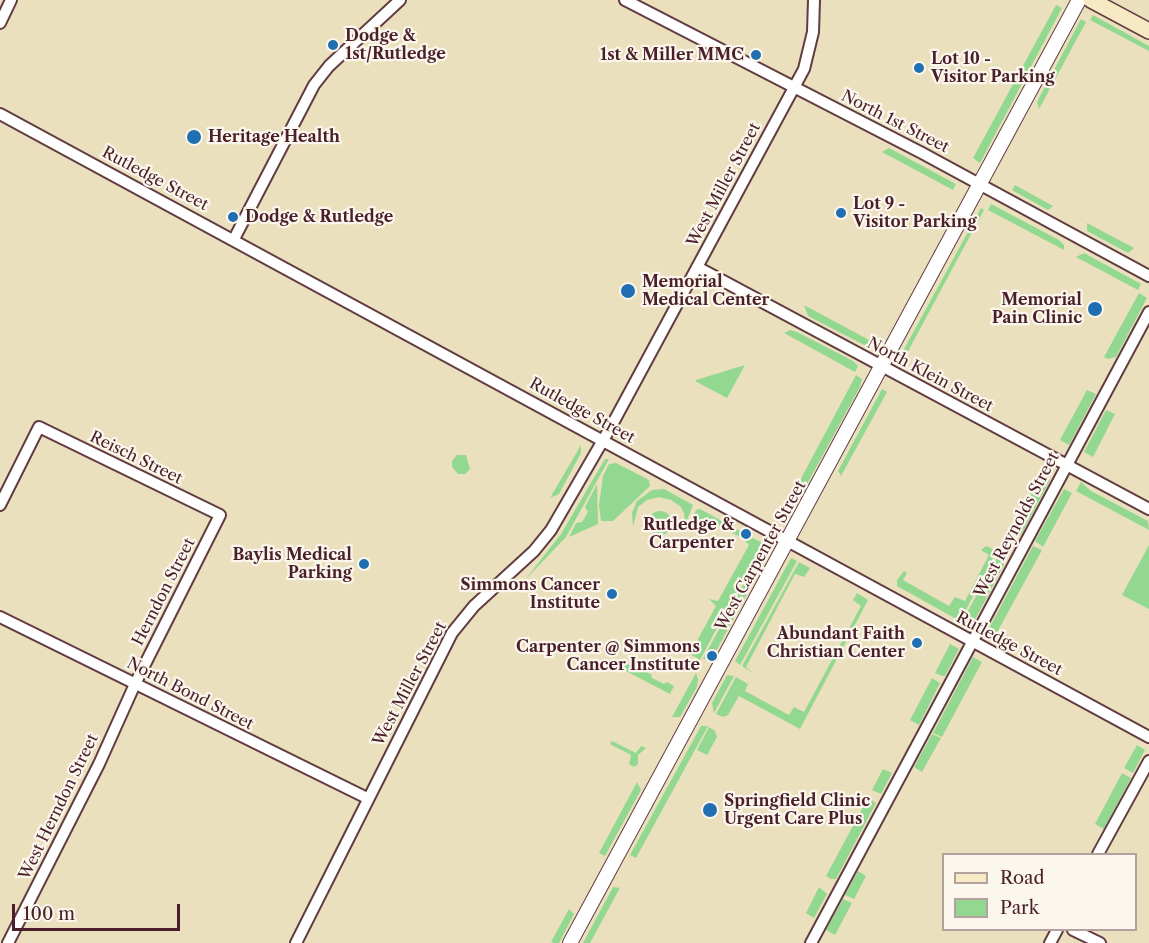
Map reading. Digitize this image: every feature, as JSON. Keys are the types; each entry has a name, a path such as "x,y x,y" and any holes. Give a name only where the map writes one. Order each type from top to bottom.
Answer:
{"main road":[{"path":"1091,0 1149,31"}],"street":[{"path":"0,23 12,0"},
{"path":"234,239 315,85 328,67 400,0"},
{"name":"North 1st Street","path":"625,0 795,87 1149,276"},
{"name":"West Miller Street","path":"296,943 452,633 474,606 507,578 545,537 697,267 795,87 810,50 814,0"},
{"name":"West Carpenter Street","path":"570,943 1079,0"},
{"name":"Rutledge Street","path":"0,114 1149,737"},
{"name":"North Klein Street","path":"697,267 1149,509"},
{"name":"West Reynolds Street","path":"811,943 1149,312"},
{"name":"Reisch Street","path":"0,505 39,427 220,515"},
{"name":"Herndon Street","path":"135,684 220,515"},
{"name":"North Bond Street","path":"0,617 368,798"},
{"name":"West Herndon Street","path":"8,943 99,764 135,684"},
{"path":"1099,853 1149,760"},
{"path":"1075,931 1100,943"}],"green space":[{"path":"1056,5 1062,8 980,163 973,158"},
{"path":"1093,15 1149,46 1149,51 1090,20"},
{"path":"1081,19 1086,22 1039,109 1037,102"},
{"path":"889,148 956,184 953,190 882,152"},
{"path":"1015,185 1053,206 1048,210 1012,190"},
{"path":"991,204 1059,240 1064,245 1064,250 988,210"},
{"path":"981,208 984,210 906,355 902,353"},
{"path":"1087,223 1134,248 1128,253 1087,231"},
{"path":"1084,253 1141,284 1138,290 1076,257"},
{"path":"1139,293 1147,298 1116,357 1108,359 1104,357"},
{"path":"804,305 871,341 868,347 808,316"},
{"path":"790,330 853,361 858,366 855,372 784,333"},
{"path":"745,365 727,398 695,381 696,380"},
{"path":"856,375 862,379 860,387 789,517 783,523 779,520"},
{"path":"882,389 887,392 841,476 838,471"},
{"path":"1087,390 1096,394 1069,445 1060,440"},
{"path":"1106,410 1115,414 1093,457 1084,452"},
{"path":"581,445 581,453 559,494 550,498"},
{"path":"457,455 466,455 470,469 465,474 458,474 452,467 452,461"},
{"path":"605,459 609,459 566,537 525,580 561,534"},
{"path":"616,463 649,480 650,486 613,521 601,521 599,505 603,476 609,464"},
{"path":"1041,475 1050,480 1021,535 1007,540"},
{"path":"1081,482 1091,491 1148,521 1149,530 1076,491"},
{"path":"597,484 598,524 569,537 576,523 582,522 588,512 585,507"},
{"path":"664,489 693,505 685,525 684,513 680,506 671,500 659,497 647,500 638,507 633,527 632,513 637,501 652,490"},
{"path":"1064,489 1072,493 1043,547 1035,541"},
{"path":"700,509 762,543 700,660 682,649 685,646 692,650 716,606 709,599 718,601 749,545 742,538 705,518 700,521 693,518 696,510"},
{"path":"660,511 665,512 671,518 671,528 665,534 660,535 655,534 649,528 648,523 649,518 655,512"},
{"path":"765,544 771,547 770,551 714,655 711,659 703,659"},
{"path":"1149,545 1149,609 1122,595"},
{"path":"986,546 997,551 960,621 897,586 897,580 904,571 907,573 903,580 949,606 955,597 965,601 989,555 981,550"},
{"path":"1033,546 1042,550 994,638 986,634"},
{"path":"1000,552 1004,557 1004,565 971,627 962,622"},
{"path":"791,558 797,561 740,665 735,661"},
{"path":"799,562 810,568 804,577 795,574 746,667 753,673 742,666"},
{"path":"857,593 868,600 800,729 739,696 728,715 723,717 716,714 736,677 748,684 745,691 789,715 794,707 804,712 861,606 853,600"},
{"path":"950,644 959,649 945,676 942,676 935,673"},
{"path":"973,657 982,662 942,737 933,733"},
{"path":"620,661 651,674 652,678 664,684 667,682 674,686 670,694 618,667"},
{"path":"696,673 697,687 680,717 672,717"},
{"path":"727,675 734,676 714,713 712,703"},
{"path":"932,678 940,683 919,725 910,720"},
{"path":"701,726 708,726 636,858 630,855"},
{"path":"709,727 715,731 717,737 707,755 697,750"},
{"path":"932,734 941,738 922,772 914,767"},
{"path":"612,741 636,753 641,746 646,748 638,755 638,764 634,767 629,764 631,755 610,744"},
{"path":"1137,745 1145,750 1133,773 1124,768"},
{"path":"883,769 892,773 881,794 872,790"},
{"path":"1122,773 1131,778 1104,829 1095,824"},
{"path":"637,782 641,790 605,856 599,853"},
{"path":"868,798 876,803 836,879 831,879 826,876"},
{"path":"858,871 866,876 854,899 845,895"},
{"path":"613,887 620,888 590,943 583,943"},
{"path":"819,887 827,894 814,918 806,913"},
{"path":"843,899 852,903 835,935 826,930"},
{"path":"569,909 574,914 559,943 551,942"}],"place":[{"name":"Dodge & 1st/Rutledge","path":"333,45"},
{"name":"1st & Miller MMC","path":"756,55"},
{"name":"Lot 10 - Visitor Parking","path":"919,68"},
{"name":"Heritage Health","path":"194,137"},
{"name":"Lot 9 - Visitor Parking","path":"841,213"},
{"name":"Dodge & Rutledge","path":"233,217"},
{"name":"Memorial Medical Center","path":"628,291"},
{"name":"Memorial Pain Clinic","path":"1095,309"},
{"name":"Rutledge & Carpenter","path":"746,534"},
{"name":"Baylis Medical Parking","path":"364,564"},
{"name":"Simmons Cancer Institute","path":"612,594"},
{"name":"Abundant Faith Christian Center","path":"917,643"},
{"name":"Carpenter @ Simmons Cancer Institute","path":"712,656"},
{"name":"Springfield Clinic Urgent Care Plus","path":"710,810"}]}
